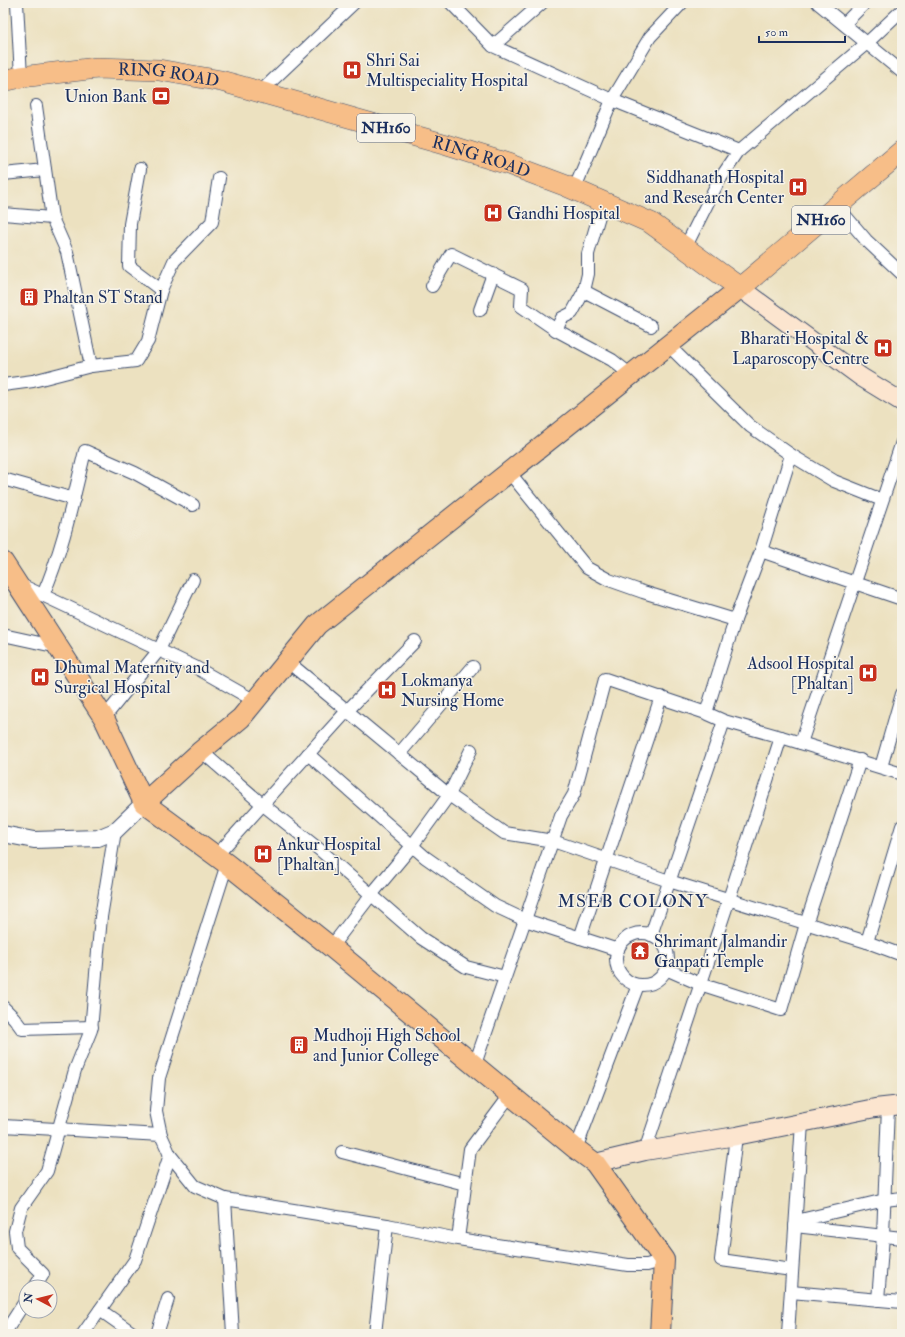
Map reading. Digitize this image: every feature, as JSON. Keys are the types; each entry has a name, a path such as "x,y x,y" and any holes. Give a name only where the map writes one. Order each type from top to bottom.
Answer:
{"highway":[{"name":"RING ROAD","path":"12,79 97,68 159,70 221,81 447,145 508,164 651,223 740,288"},
{"name":"NH160","path":"740,288 902,152"}],"main road":[{"path":"144,803 200,751 241,718 317,624 740,288"},
{"name":"RING ROAD","path":"740,288 861,377 902,402"},
{"path":"3,562 104,718 144,803 221,860 331,947 576,1149 596,1163 664,1260 660,1334"},
{"path":"596,1163 645,1151 736,1136 895,1106"}],"street":[{"path":"12,79 17,3"},
{"path":"260,92 354,3"},
{"path":"451,3 493,46 612,100 739,151"},
{"path":"493,46 542,3"},
{"path":"574,190 612,100 650,38 682,3"},
{"path":"818,3 902,72"},
{"path":"844,24 865,3"},
{"path":"686,248 718,182 739,151 868,43 902,10"},
{"path":"36,106 52,218 67,252 91,366"},
{"path":"140,169 130,224 129,266 161,290"},
{"path":"3,174 46,170"},
{"path":"3,385 33,381 91,366 136,361 148,341 161,290 174,261 212,222 219,178"},
{"path":"556,330 562,318 572,313 584,291 588,274 588,254 602,202"},
{"path":"838,206 866,240 902,272"},
{"path":"3,214 52,218"},
{"path":"432,286 452,254 522,289 521,306 556,330 612,360 631,375"},
{"path":"480,310 493,274"},
{"path":"584,291 651,326"},
{"path":"668,345 750,426 791,455 834,481 882,500"},
{"path":"801,743 902,442"},
{"path":"43,595 53,571 68,525 85,451 135,473 192,505"},
{"path":"706,713 735,620 761,551 791,455"},
{"path":"509,472 587,568 609,580 636,590 735,620"},
{"path":"3,479 74,499"},
{"path":"761,551 902,599"},
{"path":"104,718 159,650 193,580"},
{"path":"16,583 195,667 255,701"},
{"path":"3,634 58,647"},
{"path":"415,641 347,711 262,804 221,860 159,1078 156,1111 161,1135 170,1155 196,1186 225,1199 386,1225 458,1239 628,1264 647,1265 664,1260"},
{"path":"287,661 449,795 504,833 553,841 669,881 867,942 902,955"},
{"path":"399,754 473,668"},
{"path":"474,1064 561,816 574,794 605,679 661,697 724,721 860,760 902,774"},
{"path":"881,767 902,694"},
{"path":"580,938 661,697"},
{"path":"651,935 724,721"},
{"path":"645,1151 781,737"},
{"path":"331,947 371,895 412,846 449,795 471,750"},
{"path":"200,751 262,804 320,850 421,938 466,967 505,977"},
{"path":"308,754 425,857 495,906 525,920 618,950"},
{"path":"666,969 700,984 782,1010 806,924 860,760"},
{"path":"3,834 34,840 98,838 115,831 144,803"},
{"path":"867,942 902,826"},
{"path":"40,1279 43,1274 17,1248 15,1231 21,1208 47,1171 75,1070 92,1027 101,916 115,831"},
{"path":"638,934 651,935 664,945 668,961 666,969 662,976 655,982 647,985 631,983 624,979 617,966 616,958 618,950 621,944 631,936 638,934"},
{"path":"576,1149 638,985"},
{"path":"3,1007 22,1029 92,1027"},
{"path":"458,1239 470,1149 511,1094"},
{"path":"878,1300 885,1200 895,1106"},
{"path":"788,1334 802,1123"},
{"path":"3,1126 161,1135"},
{"path":"736,1136 721,1260 792,1270"},
{"path":"342,1152 465,1184"},
{"path":"83,1334 135,1260 170,1155"},
{"path":"796,1223 885,1200 902,1198"},
{"path":"225,1199 233,1334"},
{"path":"796,1223 902,1238"},
{"path":"375,1334 386,1225"},
{"path":"791,1292 902,1302"},
{"path":"157,1334 168,1299"},
{"path":"100,1310 134,1334"},
{"path":"6,1333 18,1313"}],"place":[{"name":"Shri Sai Multispeciality Hospital","path":"352,70"},
{"name":"Union Bank","path":"161,96"},
{"name":"Siddhanath Hospital and Research Center","path":"798,187"},
{"name":"Gandhi Hospital","path":"493,213"},
{"name":"Phaltan ST Stand","path":"29,297"},
{"name":"Bharati Hospital & Laparoscopy Centre","path":"883,348"},
{"name":"Adsool Hospital [Phaltan]","path":"868,673"},
{"name":"Dhumal Maternity and Surgical Hospital","path":"40,677"},
{"name":"Lokmanya Nursing Home","path":"387,690"},
{"name":"Ankur Hospital [Phaltan]","path":"263,854"},
{"name":"Shrimant Jalmandir Ganpati Temple","path":"640,951"},
{"name":"Mudhoji High School and Junior College","path":"299,1045"}],"district":[{"name":"MSEB COLONY","path":"633,901"}]}
